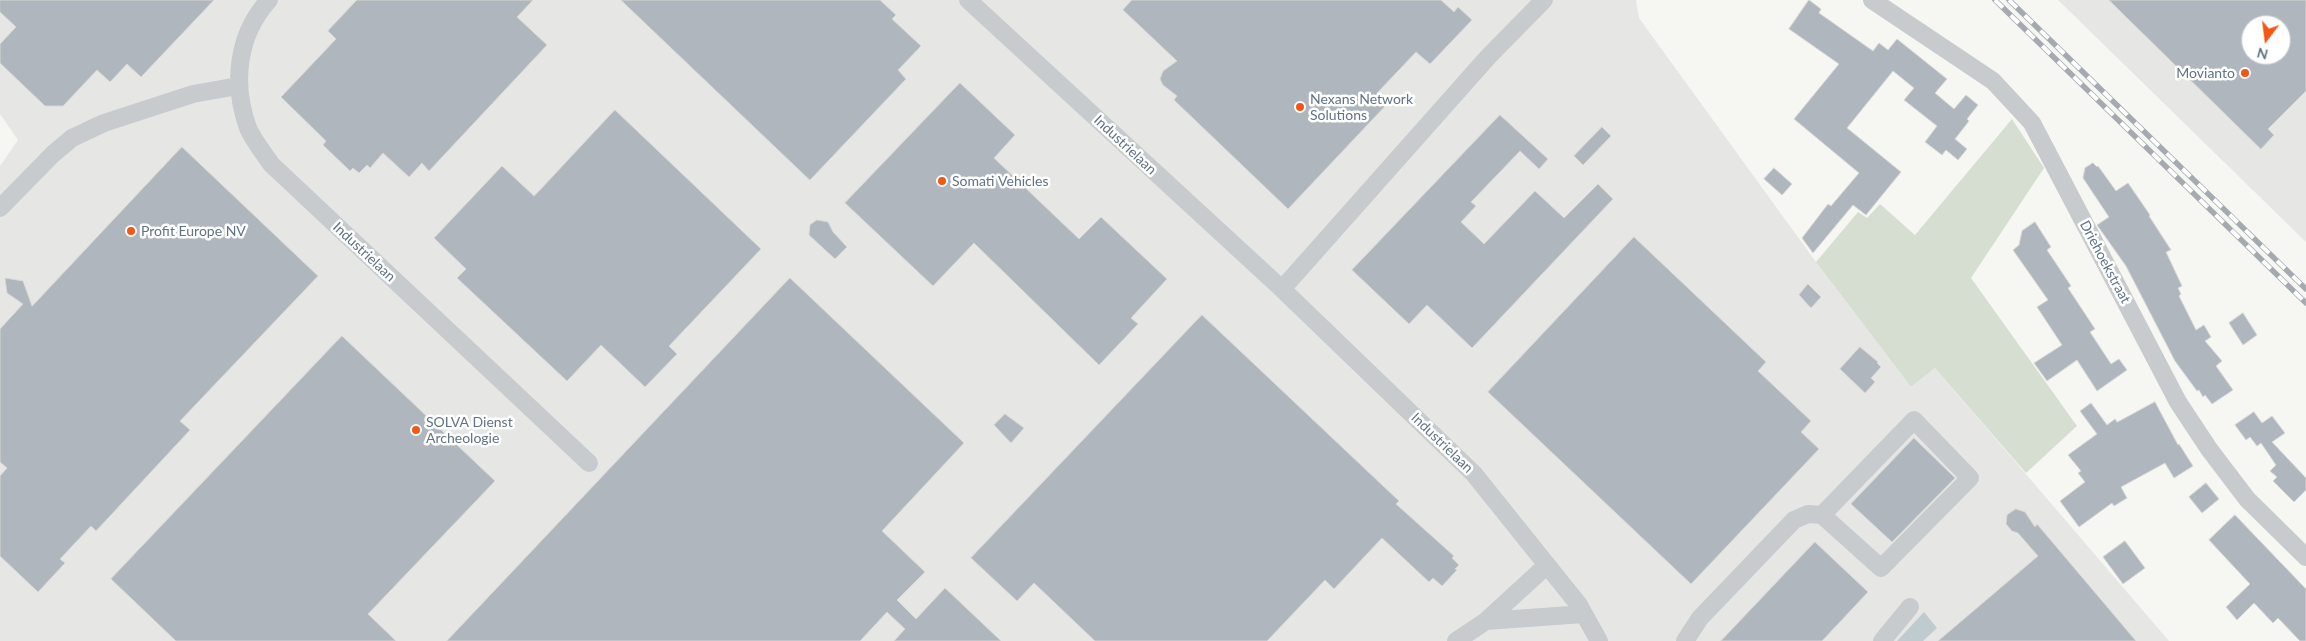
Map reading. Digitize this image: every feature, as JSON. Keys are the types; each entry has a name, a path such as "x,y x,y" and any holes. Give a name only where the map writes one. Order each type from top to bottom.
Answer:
{"street":[{"name":"Industrielaan","path":"269,0 258,12 247,36 238,66 238,86 248,129 271,164 589,463"},
{"name":"Industrielaan","path":"968,0 1282,289 1474,474 1547,564 1584,614 1599,641"},
{"path":"1282,289 1488,57 1544,0"},
{"name":"Driehoekstraat","path":"1872,0 1993,81 2032,123 2178,402 2209,449 2247,499 2306,557"},
{"path":"0,208 53,154 72,138 104,123 193,94 238,86"},
{"path":"1685,641 1700,618 1794,520 1808,514 1822,515 1881,568 1970,478 1914,420 1822,515"},
{"path":"1467,638 1547,564"},
{"path":"1882,641 1910,607"},
{"path":"1486,621 1584,614"}],"shaded area":[{"path":"0,0 1636,0 1639,18 1816,262 1911,387 1935,368 2169,641 0,641 0,166 18,140 0,114"},
{"path":"2058,0 2306,0 2306,242"},
{"path":"2012,119 2044,168 1971,278 2077,426 2026,473 1935,368 1911,387 1816,262 1858,212 1867,218 1880,204 1915,235"},
{"path":"1924,612 1937,628 1923,641 1897,641"}],"building":[{"path":"0,0 214,0 141,77 127,64 110,82 97,70 63,106 45,106 0,63 0,44 16,27 0,12"},
{"path":"357,0 533,0 517,17 547,45 429,171 422,163 409,177 383,153 370,168 367,165 359,173 353,168 350,171 323,145 326,141 281,97 336,39 328,31"},
{"path":"621,0 880,0 896,15 892,19 921,46 898,70 906,79 810,180"},
{"name":"Nexans Network Solutions","path":"1132,0 1441,0 1454,12 1458,7 1472,20 1430,64 1416,52 1377,93 1388,103 1288,209 1174,100 1177,96 1163,85 1160,79 1163,71 1177,61 1123,10"},
{"path":"1809,0 1821,9 1819,13 1873,51 1879,43 1888,50 1897,39 1947,79 1935,93 1954,109 1966,95 1978,105 1967,119 1969,121 1955,139 1967,149 1958,160 1946,150 1942,155 1925,142 1937,126 1904,100 1914,88 1893,71 1847,128 1901,172 1866,215 1853,205 1813,253 1802,238 1828,204 1831,206 1859,173 1794,119 1839,64 1789,29"},
{"name":"Movianto","path":"2109,0 2306,0 2306,91 2268,129 2274,135 2261,149"},
{"name":"Somati Vehicles","path":"960,83 1015,135 994,158 1079,239 1101,217 1167,279 1131,318 1138,324 1099,365 974,243 933,286 845,203"},
{"path":"615,110 761,249 669,346 677,354 645,387 601,345 567,381 457,278 466,269 434,238 502,166 534,196"},
{"path":"1500,115 1548,159 1539,169 1520,151 1471,202 1476,206 1461,222 1484,244 1535,191 1564,218 1598,184 1613,199 1472,348 1427,305 1409,324 1352,270"},
{"path":"1602,127 1611,136 1583,165 1574,156"},
{"path":"182,147 318,276 180,421 190,430 96,531 91,526 60,559 65,563 38,592 0,556 0,476 7,468 0,462 0,329 23,304 7,293 5,278 23,281 32,306"},
{"path":"2093,163 2098,166 2116,191 2128,183 2171,250 2166,252 2182,286 2178,288 2181,294 2179,296 2196,330 2204,325 2211,337 2205,341 2222,361 2216,366 2233,390 2212,404 2205,395 2203,397 2199,390 2197,391 2175,361 2126,266 2097,225 2109,217 2083,178 2085,168"},
{"path":"1774,168 1792,184 1782,195 1764,179"},
{"path":"817,220 828,222 833,232 847,247 835,259 809,235 810,225"},
{"path":"2035,222 2051,247 2047,250 2071,286 2068,288 2095,329 2090,332 2111,364 2119,359 2127,370 2097,391 2077,360 2047,381 2034,363 2062,345 2037,307 2048,300 2013,250 2019,245 2022,231"},
{"path":"1634,237 1766,362 1758,371 1811,421 1801,432 1819,449 1691,584 1488,392"},
{"path":"790,278 964,443 882,531 925,572 897,600 916,619 945,588 1001,641 894,641 905,629 887,612 860,641 447,641"},
{"path":"1808,284 1821,297 1811,308 1799,295"},
{"path":"2243,313 2257,335 2243,345 2229,323"},
{"path":"1202,315 1399,501 1396,504 1454,556 1452,558 1459,565 1455,569 1457,570 1442,586 1433,578 1429,582 1382,538 1334,589 1325,580 1267,641 1095,641 1034,583 1017,601 971,558"},
{"path":"342,336 495,481 368,614 396,641 176,641 111,579"},
{"path":"1860,347 1878,362 1881,367 1871,378 1875,382 1865,393 1840,369"},
{"path":"2155,402 2178,445 2193,466 2174,478 2165,463 2121,487 2127,498 2114,506 2112,503 2079,527 2060,501 2085,482 2078,473 2081,471 2068,455 2097,434 2080,411 2091,403 2107,425 2115,419 2117,422"},
{"path":"2254,412 2262,423 2272,416 2285,433 2272,442 2306,478 2306,490 2294,502 2273,481 2277,477 2270,471 2276,465 2261,443 2257,446 2250,437 2246,440 2235,425"},
{"path":"1005,414 1024,428 1011,443 994,425"},
{"path":"1914,438 1955,478 1892,542 1851,504"},
{"path":"2206,483 2219,499 2202,513 2189,497"},
{"path":"2016,509 2025,512 2035,527 2037,524 2136,641 1938,641 2038,556 2018,533 2012,531 2006,524 2007,515"},
{"path":"2235,515 2306,589 2306,641 2300,641 2278,618 2273,623 2254,603 2237,620 2226,607 2250,584 2209,540"},
{"path":"2125,541 2145,568 2123,584 2103,557"},
{"path":"1815,542 1868,592 1822,641 1721,641"}],"railway":[{"path":"1995,0 2306,303"},
{"path":"2009,0 2306,289"}],"place":[{"name":"Movianto","path":"2245,73"},
{"name":"Nexans Network Solutions","path":"1300,107"},
{"name":"Somati Vehicles","path":"942,181"},
{"name":"Profit Europe NV","path":"131,231"},
{"name":"SOLVA Dienst Archeologie","path":"416,430"}]}
